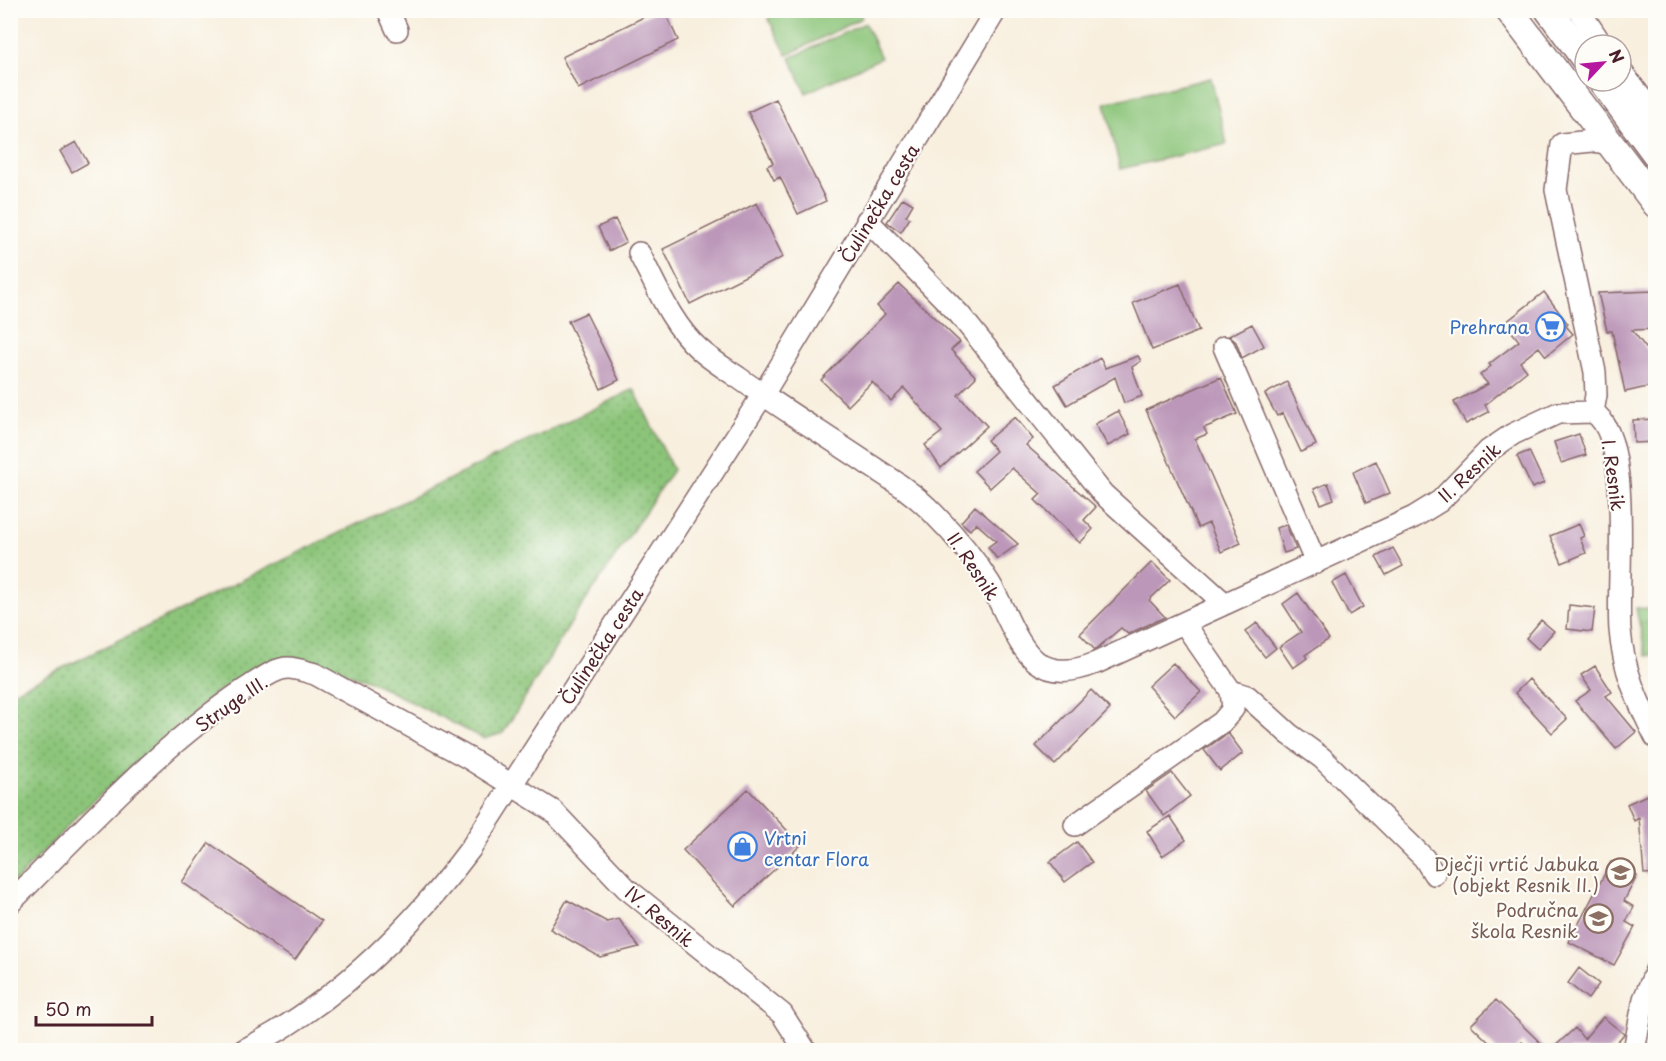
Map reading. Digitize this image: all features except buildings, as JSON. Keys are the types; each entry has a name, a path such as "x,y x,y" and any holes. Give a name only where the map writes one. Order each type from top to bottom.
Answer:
{"main road":[{"path":"1509,10 1656,204"},
{"path":"1549,10 1573,43"},
{"path":"1611,93 1656,154"}],"street":[{"path":"388,10 397,30"},
{"name":"Čulinečka cesta","path":"244,1050 296,1019 336,990 385,948 436,894 471,848 762,396 996,10"},
{"path":"1579,10 1594,33"},
{"path":"1633,87 1656,117"},
{"path":"1593,412 1596,395 1595,372 1556,190 1562,144 1592,141 1611,144"},
{"path":"867,220 960,315 1103,494 1225,604"},
{"path":"639,253 676,323 698,349 762,396"},
{"path":"1224,347 1316,563"},
{"name":"II. Resnik","path":"762,396 908,490 930,509 949,529 990,584 1018,643 1029,656 1044,667 1076,671 1414,517 1440,501 1488,451 1513,434 1558,413 1593,412"},
{"name":"I. Resnik","path":"1593,412 1606,425 1610,436 1618,481 1621,536 1620,629 1624,661 1637,700 1656,738"},
{"path":"1075,825 1222,722 1233,709 1232,691 1184,623"},
{"name":"Struge III.","path":"10,903 97,814 159,757 232,698 266,676 287,668 315,674 470,759 511,787"},
{"path":"1232,691 1247,696 1289,734 1322,758 1424,858 1434,874"},
{"name":"IV. Resnik","path":"511,787 553,811 626,888 782,1014 805,1050"},
{"path":"1634,1050 1644,999 1656,970"}],"green space":[{"path":"783,11 858,11 862,18 787,55 768,18"},
{"path":"865,23 881,58 806,93 790,58"},
{"path":"1211,78 1227,144 1120,169 1105,103"},
{"path":"634,389 673,470 574,618 503,733 484,739 370,681 291,656 218,691 80,813 11,886 11,693"},
{"path":"1636,608 1655,609 1655,655 1646,656"}],"place":[{"name":"Prehrana","path":"1550,326"},
{"name":"Vrtni centar Flora","path":"743,847"},
{"name":"Dječji vrtić Jabuka (objekt Resnik II.)","path":"1620,873"},
{"name":"Područna škola Resnik","path":"1599,919"}]}
